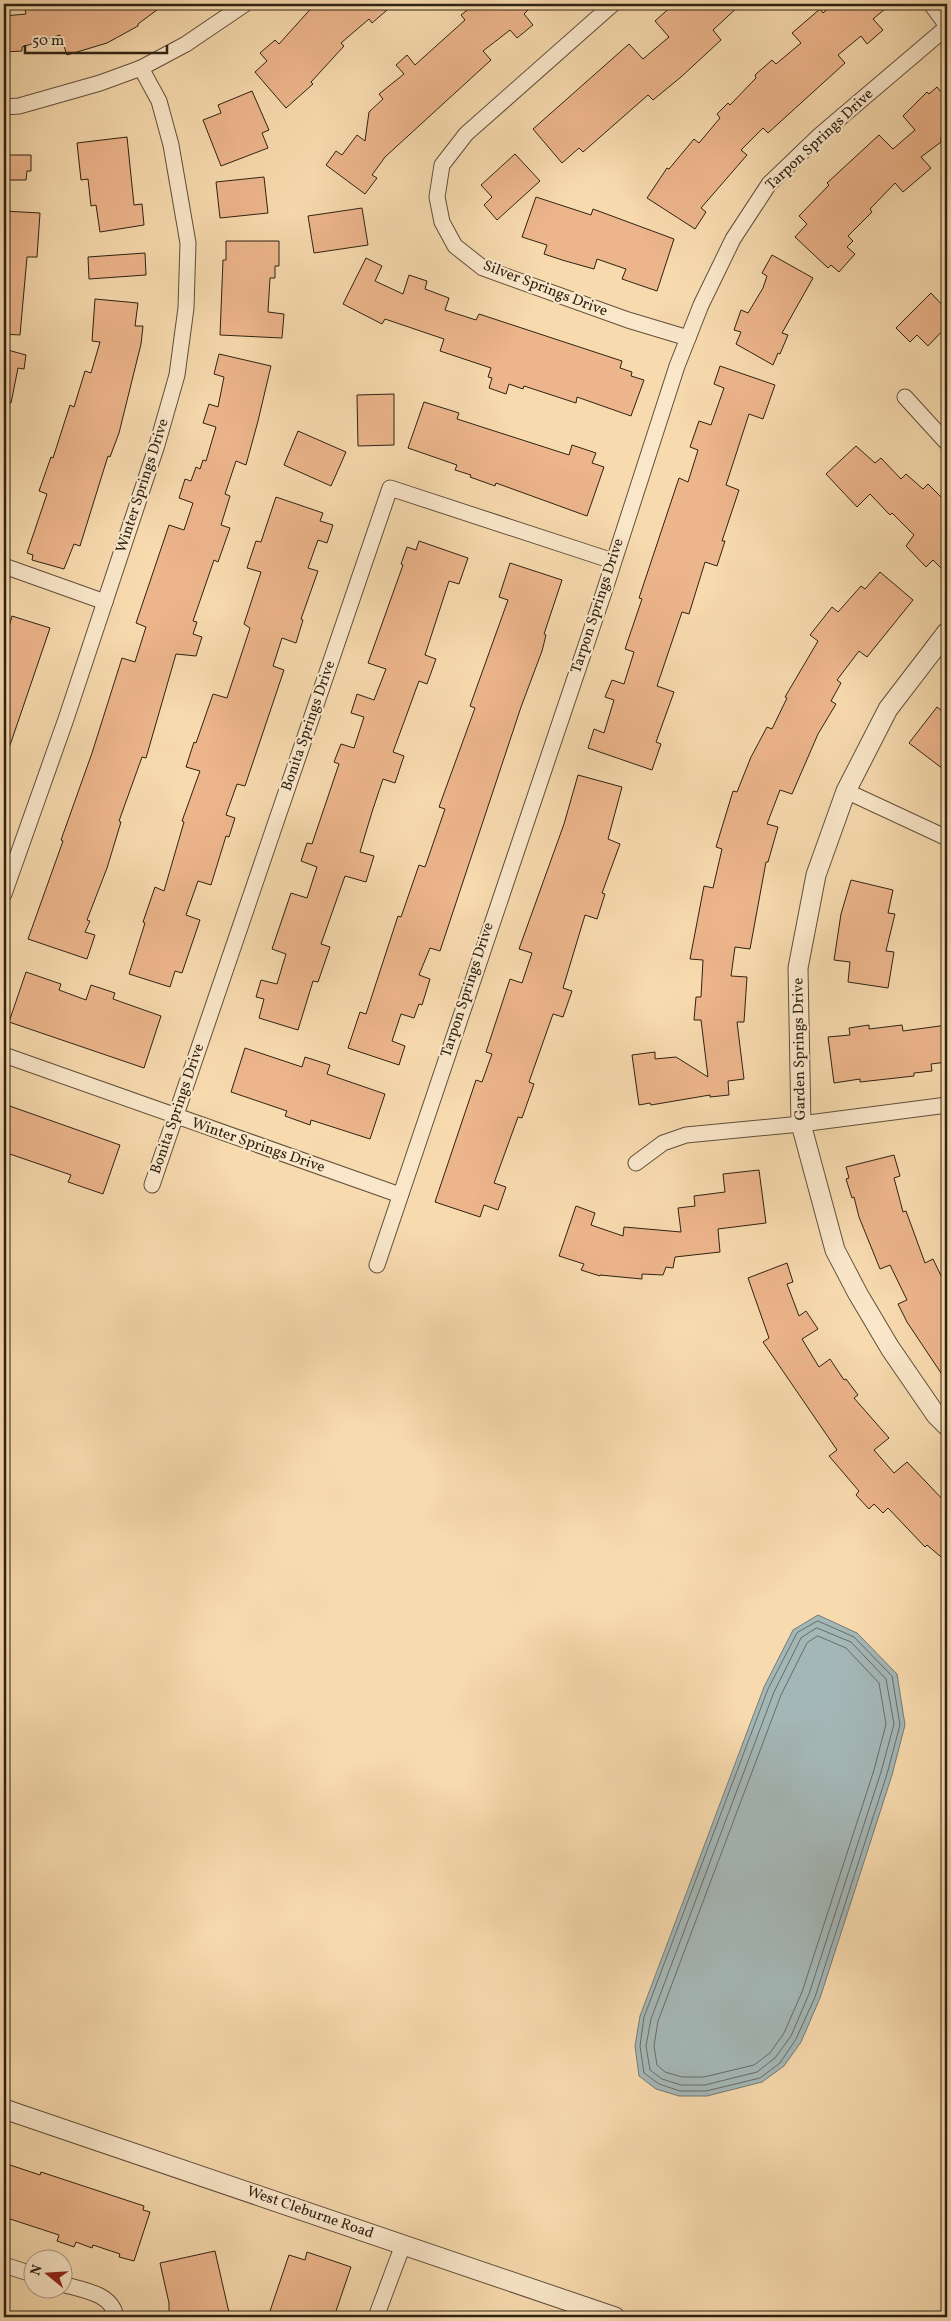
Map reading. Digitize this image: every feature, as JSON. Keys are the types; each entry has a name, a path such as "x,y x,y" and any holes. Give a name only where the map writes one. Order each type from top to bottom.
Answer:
{"street":[{"path":"4,107 19,106 91,86 141,68 186,44 245,4"},
{"name":"Silver Springs Drive","path":"613,4 466,134 442,165 437,198 442,222 454,246 483,268 619,317 688,338"},
{"path":"931,4 947,26"},
{"name":"Tarpon Springs Drive","path":"377,1265 677,366 701,305 733,239 769,184 820,135 947,26"},
{"name":"Winter Springs Drive","path":"4,894 158,445 175,384 186,308 188,243 171,145 159,101 141,68"},
{"path":"905,397 947,443"},
{"name":"Bonita Springs Drive","path":"152,1186 390,488 613,561"},
{"path":"4,566 105,602"},
{"name":"Garden Springs Drive","path":"947,632 888,709 846,791 816,875 798,968 801,1124 835,1250 890,1348 936,1415 947,1426"},
{"path":"846,791 947,838"},
{"name":"Winter Springs Drive","path":"4,1055 400,1195"},
{"path":"636,1163 662,1143 686,1135 801,1124 947,1104"},
{"name":"West Cleburne Road","path":"4,2109 615,2317"},
{"path":"376,2317 403,2245"},
{"path":"4,2265 22,2271"},
{"path":"72,2287 103,2296 114,2308 116,2317"}],"water":[{"path":"818,1615 857,1633 897,1674 905,1725 892,1775 820,1998 801,2042 784,2066 762,2082 707,2096 679,2096 656,2089 639,2076 635,2046 640,2016 764,1687 793,1630"}],"building":[{"path":"24,4 165,4 138,24 138,26 107,43 67,55 60,35 22,47 22,51 4,52 4,16 26,14"},
{"path":"315,4 394,4 372,23 369,19 341,43 344,46 311,82 313,84 286,108 255,72 267,61 260,53 275,40 279,44"},
{"path":"475,4 534,4 524,14 533,25 517,38 510,30 483,51 491,60 385,157 372,175 377,178 365,194 326,165 336,151 342,155 357,135 365,141 369,112 383,99 379,94 404,74 396,65 407,55 415,65 465,20 461,15"},
{"path":"674,4 741,4 713,30 721,40 681,77 653,100 648,95 583,152 579,148 562,163 533,129 629,44 643,59 669,37 655,21"},
{"path":"833,4 891,4 873,19 883,30 867,44 861,36 838,55 845,63 768,133 763,128 741,150 747,155 701,208 706,212 695,229 647,198 667,168 669,169 694,139 699,143 720,118 717,114 728,103 730,105 756,78 755,75 772,60 776,64 801,43 792,33 820,9 823,13"},
{"path":"937,87 947,99 947,132 941,137 941,142 921,157 931,168 903,192 895,183 870,209 872,212 848,236 853,241 847,247 855,254 839,272 831,265 828,268 795,237 807,224 799,216 829,185 827,183 879,135 893,149 915,130 903,116 927,92 929,94"},
{"path":"252,91 269,130 262,133 268,148 221,166 203,120 221,113 218,105"},
{"path":"127,137 134,205 142,204 144,225 100,232 96,205 91,206 88,179 81,180 77,143"},
{"path":"515,154 540,181 497,220 484,205 492,197 481,185"},
{"path":"4,155 31,155 31,171 27,171 26,180 4,180"},
{"path":"264,177 268,213 220,218 216,182"},
{"path":"536,197 591,215 593,209 674,239 657,291 622,279 626,269 597,259 594,269 562,260 544,254 547,245 522,237"},
{"path":"362,208 368,245 314,253 308,216"},
{"path":"4,211 40,213 37,257 27,257 20,335 4,334"},
{"path":"226,241 279,241 279,266 275,266 275,278 270,278 268,312 284,314 282,338 220,335 223,260 226,260"},
{"path":"145,253 146,275 89,279 88,257"},
{"path":"772,255 813,278 782,333 788,335 773,365 736,344 741,332 734,330 741,310 748,313 763,288 767,276 762,273"},
{"path":"366,258 382,266 375,281 403,294 409,275 427,281 425,289 449,298 445,310 476,320 479,314 622,361 620,368 632,372 631,376 644,380 631,416 577,397 576,403 524,386 523,389 509,384 506,394 489,388 492,378 488,377 491,368 440,351 444,339 385,319 382,324 343,304"},
{"path":"931,293 947,310 947,326 928,346 917,335 910,342 896,328"},
{"path":"95,299 138,303 135,326 143,326 141,344 119,433 110,457 108,456 80,546 74,544 64,569 32,560 33,555 27,553 47,494 39,491 51,457 53,458 70,405 74,407 85,371 91,373 100,342 92,341"},
{"path":"4,349 26,355 24,369 18,368 11,403 4,402"},
{"path":"219,354 271,366 246,465 236,461 225,494 230,496 221,525 230,528 218,562 214,560 193,621 197,622 193,634 202,637 196,656 176,654 146,758 142,757 119,821 121,822 107,868 87,920 90,921 85,932 95,935 87,959 28,939 63,841 61,840 92,753 122,658 135,662 146,627 136,623 169,525 184,530 193,503 179,498 185,479 191,481 196,467 200,469 203,460 206,461 216,427 203,423 209,404 218,407 224,377 214,374"},
{"path":"720,366 775,385 763,419 749,414 726,485 739,490 722,541 725,541 717,566 705,562 689,614 682,612 657,686 674,692 656,742 661,744 652,770 588,748 594,729 604,733 614,700 605,697 612,680 624,684 634,652 625,649 642,599 639,598 679,478 688,482 698,450 690,447 699,421 711,425 724,388 714,384"},
{"path":"394,394 394,445 358,446 357,395"},
{"path":"424,402 459,413 457,419 569,455 572,445 596,453 592,463 604,467 587,516 496,483 495,486 470,477 471,475 455,470 457,465 408,448"},
{"path":"298,431 346,452 331,486 284,465"},
{"path":"856,446 875,463 881,458 901,479 906,474 923,489 928,484 947,503 947,574 933,560 926,567 906,546 914,535 892,513 890,515 870,494 857,507 826,474"},
{"path":"276,497 323,513 320,521 333,525 327,543 318,540 308,568 318,571 301,619 303,620 296,643 282,638 273,666 284,670 245,786 237,784 226,815 235,818 229,837 226,836 211,885 198,881 186,915 200,920 182,973 175,971 170,987 129,974 155,887 164,891 184,822 182,821 200,771 186,767 194,742 196,743 213,694 227,698 250,628 244,624 261,572 247,568 256,541 261,542"},
{"path":"419,541 468,558 459,584 449,581 425,655 436,659 427,684 419,681 393,752 404,756 395,783 383,779 372,812 360,852 374,856 366,882 345,876 321,944 330,947 318,982 313,981 298,1030 259,1018 264,999 256,997 261,980 277,984 286,954 272,949 291,893 307,898 317,867 301,861 307,843 312,844 339,764 334,762 341,744 354,748 364,717 351,713 357,694 374,700 386,669 368,663 403,565 401,564 407,547 416,550"},
{"path":"510,563 562,580 544,634 546,635 542,651 521,707 440,951 430,948 419,975 430,979 422,1005 419,1004 414,1018 401,1014 392,1041 405,1046 399,1065 348,1048 360,1012 366,1014 398,916 401,917 419,865 425,867 445,809 439,807 475,708 470,706 508,600 499,597"},
{"path":"880,572 913,600 867,657 859,651 837,680 841,683 831,701 836,704 818,734 792,794 780,790 767,824 778,827 768,862 766,862 750,949 735,947 731,976 747,977 744,1022 737,1022 744,1079 728,1081 729,1095 710,1097 710,1095 651,1105 650,1103 639,1105 632,1055 655,1052 655,1059 676,1057 708,1077 701,1020 694,1020 696,997 701,997 703,960 690,959 704,886 713,888 722,849 716,847 733,791 737,792 751,757 767,727 772,729 787,698 785,697 818,641 810,635 832,607 838,612 861,586 865,589"},
{"path":"12,616 50,628 7,754 4,753 4,625 9,627"},
{"path":"937,707 947,715 947,772 909,743"},
{"path":"578,775 622,787 608,839 620,844 602,893 605,894 597,919 585,915 563,988 572,991 563,1017 553,1014 529,1082 534,1084 522,1118 518,1117 494,1183 506,1187 498,1210 484,1205 480,1217 435,1202 476,1080 482,1082 492,1054 486,1052 510,979 522,983 532,953 519,949 564,824"},
{"path":"851,880 893,890 888,913 895,914 886,951 894,952 888,988 848,982 850,962 834,960 841,914"},
{"path":"26,972 61,984 59,990 86,1000 91,985 115,993 113,999 161,1016 144,1068 9,1022"},
{"path":"869,1025 869,1029 902,1025 903,1031 947,1025 947,1062 931,1064 932,1071 914,1073 914,1076 860,1082 860,1079 834,1083 828,1037 850,1035 849,1028"},
{"path":"245,1048 302,1067 305,1057 330,1065 327,1074 385,1094 370,1139 311,1120 310,1125 285,1116 287,1111 231,1092"},
{"path":"4,1104 120,1145 103,1194 68,1182 71,1175 4,1152"},
{"path":"894,1155 900,1176 894,1178 903,1212 906,1211 925,1263 933,1259 947,1288 947,1382 907,1322 898,1304 907,1300 890,1265 880,1269 846,1179 849,1178 846,1167"},
{"path":"759,1170 766,1223 718,1229 720,1252 675,1257 673,1268 666,1267 663,1275 642,1274 642,1279 600,1276 581,1270 584,1264 559,1256 576,1206 595,1213 591,1225 623,1236 624,1227 681,1232 678,1208 695,1206 694,1196 725,1192 723,1174"},
{"path":"787,1263 793,1282 787,1284 799,1316 806,1311 818,1329 802,1339 819,1367 830,1359 844,1380 846,1379 858,1395 854,1398 889,1438 874,1450 894,1473 907,1462 947,1504 947,1562 927,1545 925,1547 888,1508 883,1513 874,1504 869,1509 856,1495 859,1491 829,1456 837,1450 763,1342 769,1338 748,1278"},
{"path":"4,2163 40,2175 41,2172 144,2206 143,2210 150,2212 134,2261 119,2257 120,2254 93,2245 92,2248 76,2242 74,2247 57,2241 59,2235 4,2217"},
{"path":"215,2251 230,2317 169,2317 169,2303 160,2263"},
{"path":"307,2252 351,2267 334,2317 268,2317 289,2255 305,2260"}]}
